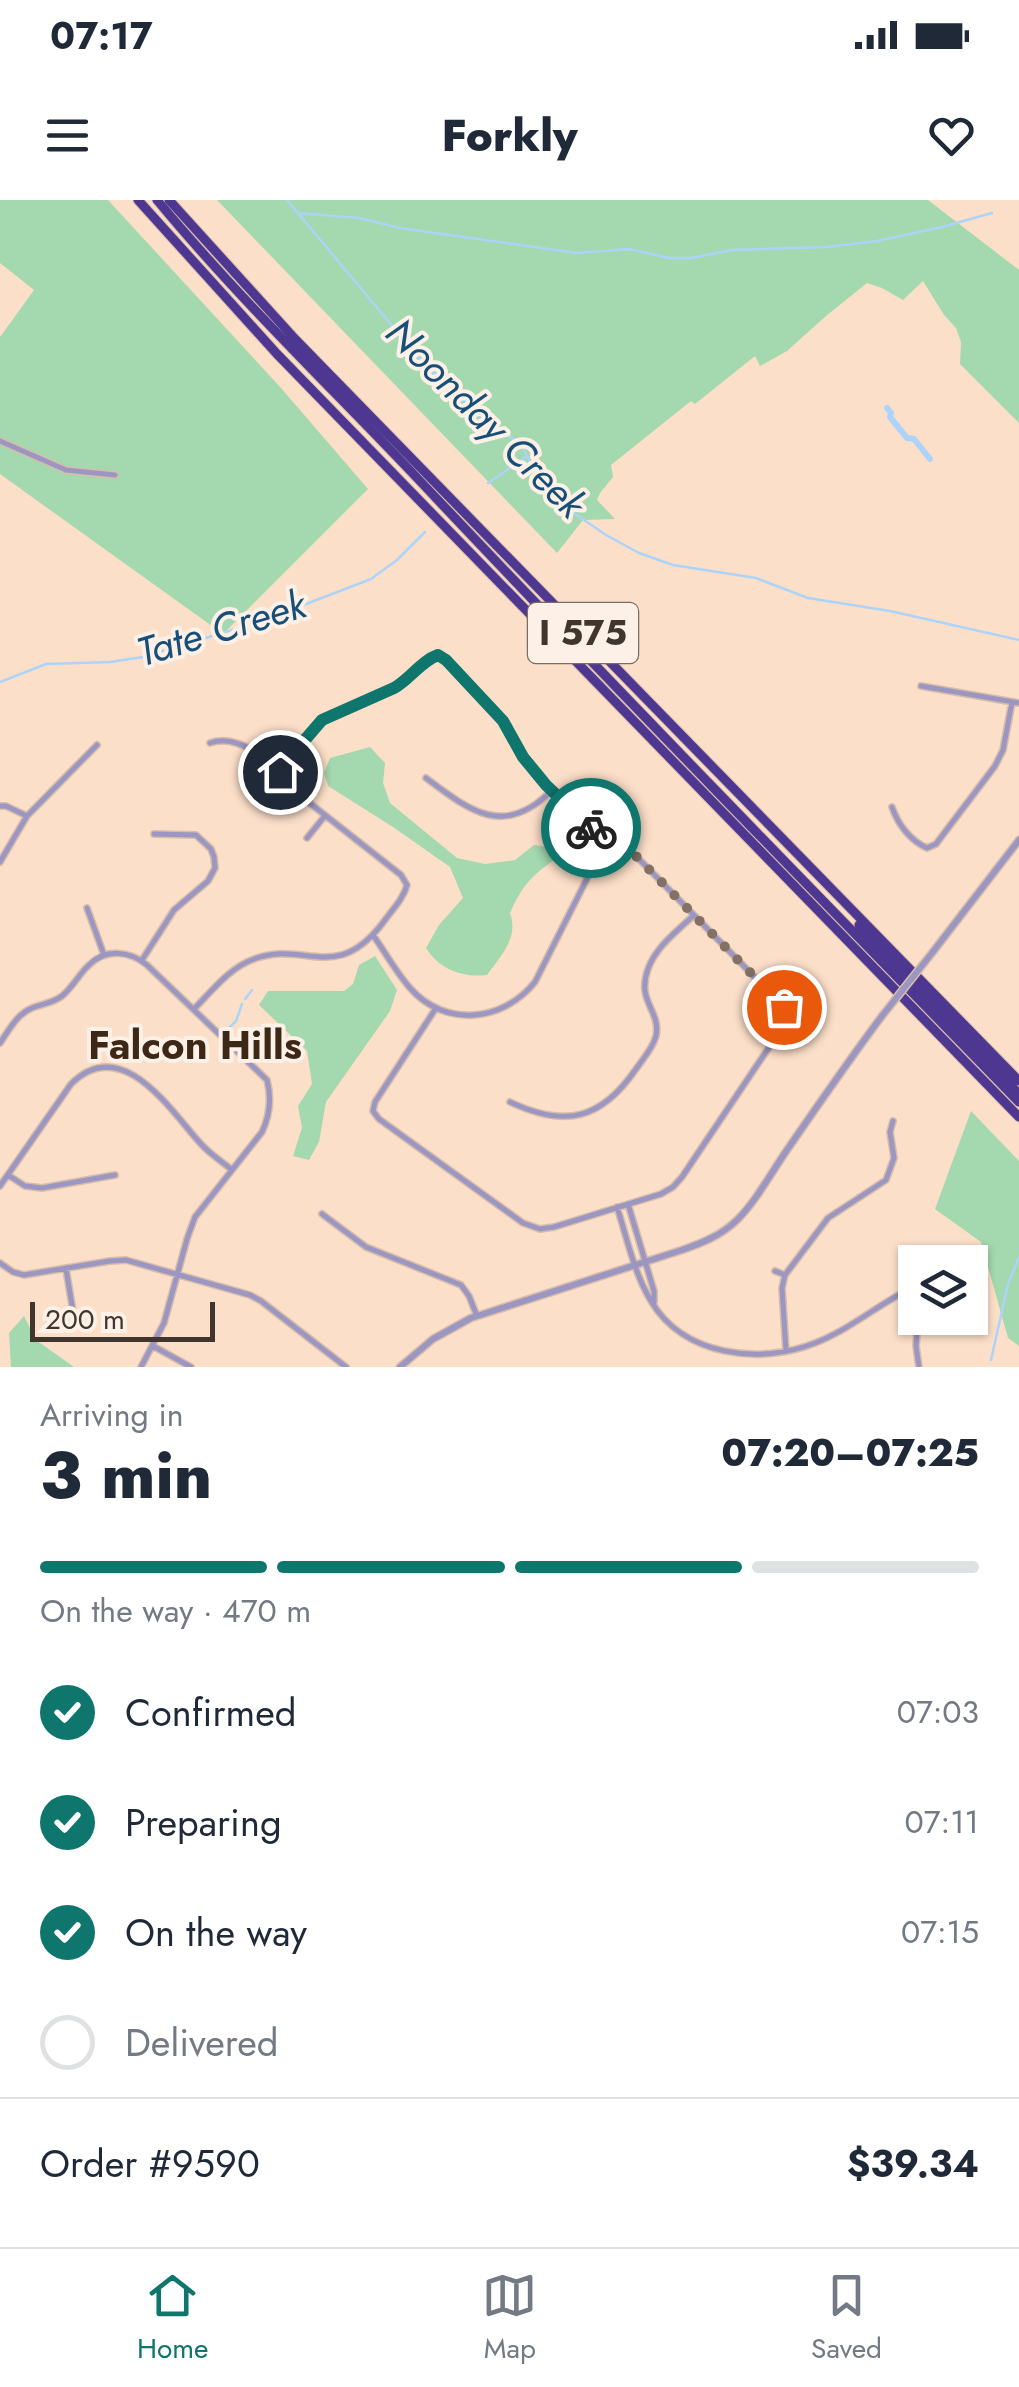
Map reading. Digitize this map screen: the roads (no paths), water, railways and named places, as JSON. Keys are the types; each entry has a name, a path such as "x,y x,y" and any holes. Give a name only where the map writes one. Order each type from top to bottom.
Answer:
{"highway":[{"name":"I 575","path":"138,200 277,354 1019,1116"},
{"path":"157,200 288,346 1019,1102"},
{"name":"I 575","path":"169,200 288,331 1019,1081"},
{"path":"777,833 891,962 1019,1094"}],"street":[{"path":"0,441 66,470 115,474"},
{"path":"194,1009 227,976 254,959 279,955 340,956 359,947 404,896 407,885 401,875 288,786 280,766 322,720 405,682 437,652 492,707 523,757 552,791 582,820 636,856 793,1016 677,1183 660,1194 546,1229 530,1227 370,1111 436,1008"},
{"path":"892,808 898,823 928,852 996,766 1016,703 921,686"},
{"path":"210,743 232,740 280,766"},
{"path":"0,862 27,816 96,745"},
{"path":"426,778 463,806 494,817 518,814 552,791"},
{"path":"0,806 27,816"},
{"path":"307,838 324,816"},
{"path":"142,960 174,910 208,881 214,868 211,849 201,838 190,834 154,834"},
{"path":"373,934 410,988 436,1008 462,1016 484,1015 511,1005 528,992 547,960 608,837"},
{"path":"400,1367 433,1339 477,1316 702,1243 736,1221 854,1052 1019,840"},
{"path":"407,885 415,883"},
{"path":"87,908 104,956"},
{"path":"510,1102 532,1112 564,1117 597,1109 618,1094 654,1041 656,1024 644,994 651,962 660,947 693,916"},
{"path":"0,1043 24,1012 60,998 86,967 104,956 123,953 142,960 262,1075 270,1091 262,1132 195,1217 167,1314 140,1367"},
{"path":"0,1186 71,1084 83,1074 108,1067 126,1071 148,1085 205,1148 231,1170"},
{"path":"786,1351 782,1288 785,1275 828,1218 886,1180 894,1158 892,1120"},
{"path":"8,1175 36,1188 115,1175"},
{"path":"628,1204 654,1292 654,1305"},
{"path":"618,1208 636,1264 664,1320 712,1348 748,1354 806,1346 825,1339 898,1295"},
{"path":"322,1214 366,1247 461,1285 477,1316"},
{"path":"0,1263 24,1275 126,1260 236,1290 261,1301 346,1367"},
{"path":"66,1269 73,1312"},
{"path":"776,1271 785,1275"},
{"path":"917,1335 919,1367"},
{"path":"153,1346 191,1367"}],"waterway":[{"name":"Noonday Creek","path":"287,200 424,364 479,416 521,444 541,484 568,509 606,535 673,565 756,578 808,598 890,611 1019,640"},
{"path":"298,213 359,218 400,228 577,253 629,249 669,258 877,241 992,213"},
{"path":"887,408 907,438 914,439 930,459"},
{"name":"Tate Creek","path":"488,483 526,457"},
{"name":"Tate Creek","path":"0,682 46,664 143,657 262,621 371,579 425,532"},
{"path":"245,999 252,990"},
{"path":"228,1029 236,1021 242,1004"},
{"path":"991,1360 1008,1284 1019,1257"}],"district":[{"name":"Falcon Hills","path":"195,1045"}]}
